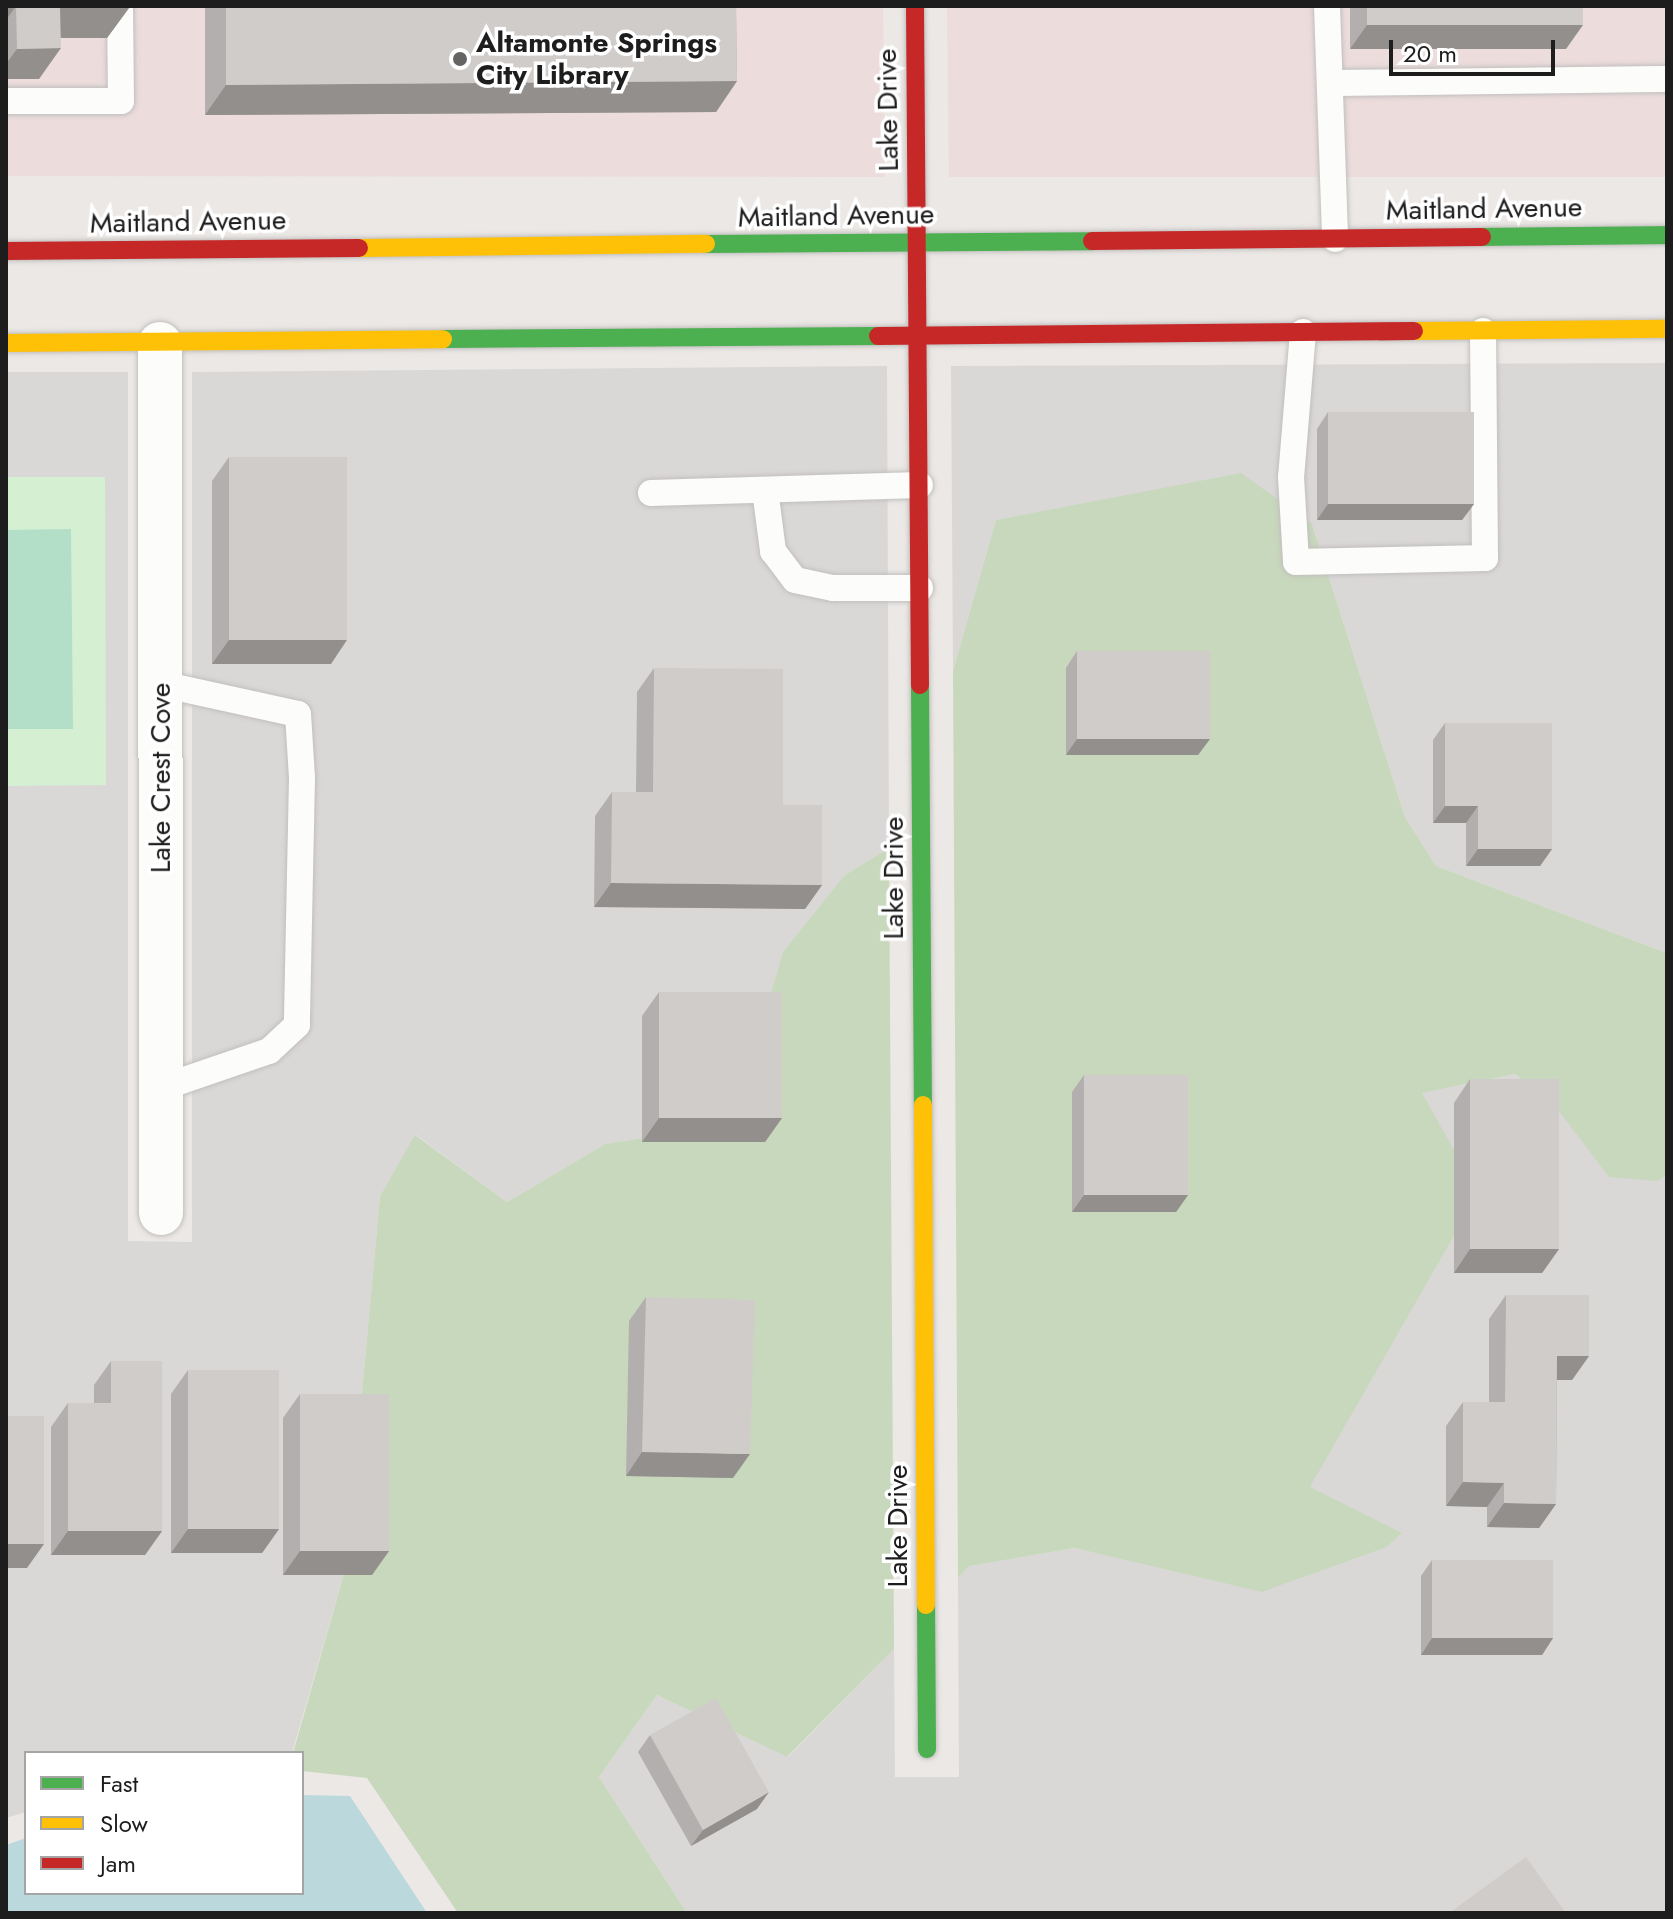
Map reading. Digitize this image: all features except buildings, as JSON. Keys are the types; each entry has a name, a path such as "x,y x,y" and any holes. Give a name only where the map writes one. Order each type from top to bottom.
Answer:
{"main road":[{"name":"Lake Drive","path":"915,6 927,1749"},
{"name":"Maitland Avenue","path":"6,251 1667,235"},
{"path":"6,343 1667,329"}],"street":[{"name":"Lake Crest Cove","path":"160,344 161,1213"}],"lane":[{"path":"6,101 121,101 120,6"},
{"path":"1327,6 1335,239"},
{"path":"1330,83 1667,79"},
{"path":"1303,332 1291,477 1296,562 1485,558 1483,331"},
{"path":"651,493 920,485"},
{"path":"765,490 773,551 795,580 833,588 920,588"},
{"path":"161,684 298,714 302,778 297,1025 269,1051 161,1088"}],"shaded area":[{"path":"6,6 883,6 885,177 6,176"},
{"path":"947,6 1665,6 1667,177 949,177"},
{"path":"1667,363 1667,953 1436,866 1405,817 1312,524 1099,503 996,520 953,671 951,366"},
{"path":"887,366 889,848 845,875 765,1014 663,1135 605,1144 507,1202 416,1135 380,1196 346,1567 293,1751 24,1751 24,1813 6,1818 6,372 128,372 128,1241 192,1242 192,372"},
{"path":"1515,1074 1657,1181 1667,1175 1667,1913 687,1913 599,1777 657,1695 788,1757 894,1649 895,1777 959,1777 958,1578 968,1566 1075,1548 1164,1566 1387,1547 1401,1534 1309,1487 1470,1208 1462,1164 1421,1093"}],"green space":[{"path":"1241,473 1312,524 1405,817 1436,866 1667,953 1667,1175 1658,1181 1609,1177 1555,1106 1515,1074 1422,1093 1462,1164 1470,1208 1310,1487 1402,1533 1387,1547 1262,1592 1075,1548 969,1566 958,1578 953,671 996,520"},
{"path":"6,477 105,477 106,785 6,786"},
{"path":"71,529 73,729 6,729 6,530"},
{"path":"889,848 894,1649 787,1757 657,1695 599,1777 687,1913 458,1913 367,1778 304,1771 304,1751 294,1751 346,1567 380,1196 415,1135 507,1202 605,1144 663,1135 765,1014 783,952 845,875"}],"water":[{"path":"304,1795 350,1796 427,1913 6,1913 6,1845 24,1839 24,1895 304,1895"}],"traffic: fast":[{"path":"1482,237 1667,235"},
{"path":"706,244 1092,241"},
{"path":"443,339 878,336"},
{"path":"920,685 923,1105"},
{"path":"926,1605 927,1749"}],"traffic: slow":[{"path":"359,248 706,244"},
{"path":"1414,331 1667,329"},
{"path":"6,343 443,339"},
{"path":"923,1105 926,1605"}],"traffic: jam":[{"path":"915,6 920,685"},
{"path":"1092,241 1482,237"},
{"path":"6,251 359,248"},
{"path":"878,336 1414,331"}],"place":[{"name":"Altamonte Springs City Library","path":"460,59"}]}
